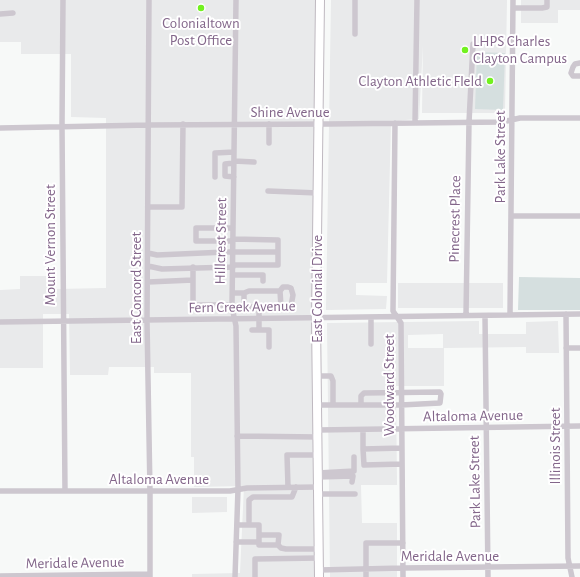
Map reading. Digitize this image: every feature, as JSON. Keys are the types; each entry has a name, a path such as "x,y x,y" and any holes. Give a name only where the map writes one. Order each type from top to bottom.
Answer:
{"highway":[{"name":"East Colonial Drive","path":"319,574 316,318 320,0"}],"street":[{"name":"Mount Vernon Street","path":"63,0 62,126 65,491"},
{"name":"East Concord Street","path":"149,0 147,321 150,575"},
{"name":"Hillcrest Street","path":"235,577 238,489 236,326 232,304 236,0"},
{"path":"355,0 355,34"},
{"path":"415,122 417,0"},
{"name":"Park Lake Street","path":"510,315 513,0"},
{"path":"513,8 542,8 546,7 547,0"},
{"path":"0,14 13,13"},
{"name":"Pinecrest Place","path":"466,315 469,122 473,44"},
{"path":"580,63 575,64 571,73 573,76 580,76"},
{"name":"Shine Avenue","path":"0,128 183,124 502,122 520,118 580,118"},
{"name":"Woodward Street","path":"395,123 393,311 401,323 403,577"},
{"path":"148,207 182,207 183,124"},
{"path":"269,124 269,143"},
{"path":"215,177 215,153 234,152"},
{"path":"234,177 225,176 225,164 234,162 254,162"},
{"path":"268,191 318,193"},
{"path":"512,216 580,216"},
{"path":"148,266 162,269 278,265 278,240 196,241 196,228 233,228"},
{"path":"148,253 157,255 278,252"},
{"path":"193,267 193,305 232,304"},
{"path":"233,275 245,278 263,275 263,281"},
{"path":"148,282 193,280"},
{"path":"233,293 244,293 249,291 280,291 283,287 288,287 293,295 291,306 289,308 259,307 245,306 244,293"},
{"path":"280,291 281,307"},
{"path":"259,307 259,330"},
{"name":"Illinois Street","path":"566,314 568,558 572,577"},
{"name":"Fern Creek Avenue","path":"0,322 580,314"},
{"name":"Park Lake Street","path":"485,316 488,577"},
{"path":"371,317 371,344"},
{"path":"252,330 269,330 269,347"},
{"path":"566,348 580,348"},
{"path":"317,376 331,376 333,381 333,405"},
{"path":"318,405 361,405 401,405 440,403 441,394 440,392 364,393 361,396 361,405"},
{"name":"Altaloma Avenue","path":"237,436 318,434 363,430 580,426"},
{"path":"363,430 364,465 402,464"},
{"path":"363,449 402,448"},
{"path":"288,487 287,455 318,455"},
{"path":"318,475 354,471 354,457"},
{"path":"318,475 353,476 352,482"},
{"path":"249,521 249,500 253,497 292,497 296,487"},
{"name":"Altaloma Avenue","path":"0,491 230,491 252,488 296,487 355,494"},
{"path":"252,488 253,497"},
{"path":"237,525 259,525 259,542"},
{"path":"260,535 279,535 278,545"},
{"path":"236,542 259,542 259,545 278,545 281,548 286,549 319,549"},
{"path":"366,577 366,543 403,543"},
{"path":"255,577 255,559 319,558"},
{"name":"Meridale Avenue","path":"319,574 366,569 580,566"},
{"name":"Meridale Avenue","path":"0,576 150,575"}],"shaded area":[{"path":"0,0 320,0 319,577 192,577 192,574 240,573 244,486 194,487 194,457 191,457 191,373 154,373 154,367 109,367 108,375 70,375 69,314 43,314 43,368 0,368 0,290 20,289 20,276 56,276 56,289 106,288 106,118 71,117 71,54 21,54 21,42 0,42"},
{"path":"331,0 507,0 505,112 422,113 423,45 419,119 391,121 387,283 356,283 356,295 387,296 386,309 326,310"},
{"path":"521,0 580,0 580,10 558,10 558,23 521,23"},
{"name":"Clayton Athletic FIeld","path":"477,52 505,53 503,110 475,109"},
{"path":"519,277 580,278 580,310 518,310"},
{"path":"398,283 503,283 503,308 398,308"},
{"path":"479,321 479,334 526,334 526,322 558,321 559,353 526,353 526,347 444,348 444,386 396,386 397,485 361,485 362,523 397,523 397,577 330,577 327,323","holes":["443,334 443,348 408,348 408,335"]},
{"path":"192,497 227,497 227,512 192,513"}],"place":[{"name":"Colonialtown Post Office","path":"201,8"},
{"name":"LHPS Charles Clayton Campus","path":"465,50"},
{"name":"Clayton Athletic FIeld","path":"490,81"}]}
